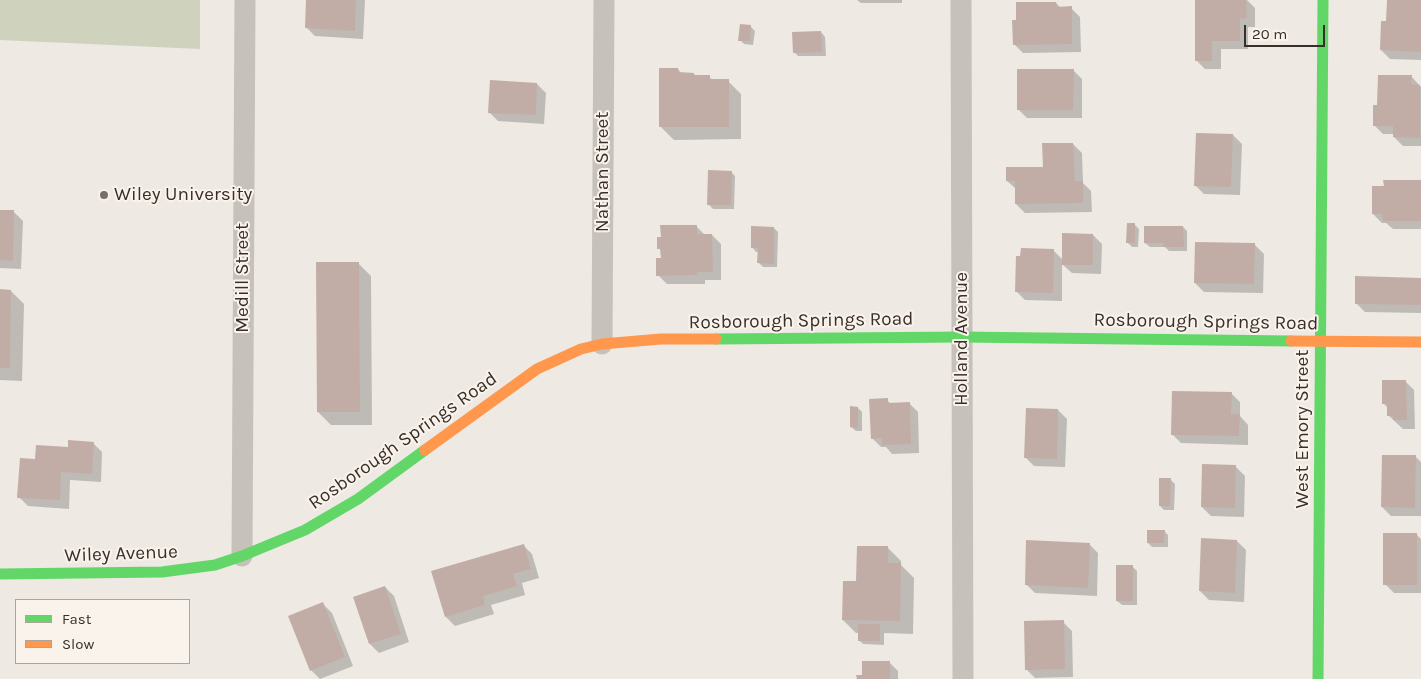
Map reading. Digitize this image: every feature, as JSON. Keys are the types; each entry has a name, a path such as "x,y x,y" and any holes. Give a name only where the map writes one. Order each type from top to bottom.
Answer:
{"street":[{"name":"Medill Street","path":"242,556 245,0"},
{"name":"Nathan Street","path":"602,344 604,0"},
{"name":"Holland Avenue","path":"960,0 963,679"},
{"name":"West Emory Street","path":"1318,679 1322,0"},
{"name":"Rosborough Springs Road","path":"242,556 305,530 344,508 537,368 581,349 602,344 661,340 962,337 1421,342"},
{"name":"Wiley Avenue","path":"0,574 162,572 215,565 242,556"}],"green space":[{"path":"0,0 200,0 200,49 0,40"}],"building":[{"path":"306,0 356,0 355,31 305,28"},
{"path":"1195,0 1246,0 1247,18 1240,19 1240,41 1212,41 1212,61 1195,61"},
{"path":"1387,0 1421,0 1421,52 1380,50 1381,21 1386,21"},
{"path":"1016,2 1056,2 1057,7 1072,6 1072,44 1013,45 1012,20 1016,20"},
{"path":"740,24 751,25 750,41 738,41"},
{"path":"821,31 822,52 793,53 792,32"},
{"path":"659,68 678,68 678,72 710,75 710,79 729,79 729,127 659,127"},
{"path":"1017,69 1074,69 1073,110 1017,110"},
{"path":"1378,75 1412,75 1411,84 1420,85 1420,138 1393,137 1393,126 1373,126 1373,105 1377,105"},
{"path":"490,80 537,83 536,115 488,113"},
{"path":"1196,133 1233,134 1231,187 1194,186"},
{"path":"1042,143 1073,143 1075,181 1083,181 1083,203 1015,204 1015,181 1006,181 1006,167 1043,167"},
{"path":"708,170 732,171 731,205 707,205"},
{"path":"1383,180 1421,180 1421,221 1383,221 1382,214 1372,214 1372,186 1384,186"},
{"path":"0,210 14,210 13,261 0,260"},
{"path":"1127,223 1135,223 1135,243 1126,243"},
{"path":"660,225 697,225 697,234 712,234 713,272 697,272 697,275 656,276 656,258 661,258 660,249 657,249 657,237 661,237"},
{"path":"751,226 774,227 774,264 757,263 758,248 751,248"},
{"path":"1144,226 1183,226 1184,247 1163,247 1163,243 1144,243"},
{"path":"1062,233 1093,234 1093,265 1062,265"},
{"path":"1195,242 1255,243 1254,284 1194,283"},
{"path":"1021,248 1054,249 1053,293 1015,292 1016,256 1020,256"},
{"path":"316,262 359,262 360,412 317,412"},
{"path":"1355,276 1421,278 1421,305 1355,304"},
{"path":"0,289 11,290 10,368 0,368"},
{"path":"1382,380 1406,380 1407,420 1393,420 1393,416 1387,416 1387,404 1382,404"},
{"path":"1172,391 1232,392 1231,414 1240,414 1239,436 1171,435"},
{"path":"888,398 888,403 910,402 911,444 882,445 882,438 871,439 869,399"},
{"path":"850,406 858,407 858,428 850,427"},
{"path":"1026,408 1058,409 1057,459 1024,458"},
{"path":"68,440 94,442 92,474 61,472 60,500 17,498 20,458 35,459 36,445 68,447"},
{"path":"1382,455 1416,455 1415,508 1381,507"},
{"path":"1202,464 1236,465 1235,508 1201,507"},
{"path":"1159,478 1171,478 1170,506 1159,506"},
{"path":"1147,530 1165,530 1164,543 1147,543"},
{"path":"1383,533 1417,533 1417,585 1383,585"},
{"path":"1201,538 1237,540 1235,593 1199,591"},
{"path":"1026,540 1090,543 1088,588 1025,585"},
{"path":"524,544 531,569 513,574 517,586 483,596 485,605 445,617 431,571"},
{"path":"857,546 888,546 888,563 901,563 900,621 842,620 843,581 856,581"},
{"path":"1116,565 1133,565 1133,601 1116,601"},
{"path":"385,586 401,634 369,644 353,597"},
{"path":"323,602 345,657 310,671 288,616"},
{"path":"1064,620 1065,669 1025,670 1024,621"},
{"path":"858,624 880,624 880,641 858,641"},
{"path":"862,661 890,661 890,679 857,679 856,675 862,675"}],"traffic: fast":[{"path":"1318,679 1323,0"},
{"path":"716,339 962,337 1291,341"},
{"path":"0,574 162,572 215,565 305,530 358,499 425,450"}],"traffic: slow":[{"path":"425,450 537,369 581,349 602,344 661,339 716,339"},
{"path":"1291,341 1421,342"}],"place":[{"name":"Wiley University","path":"104,195"}]}
